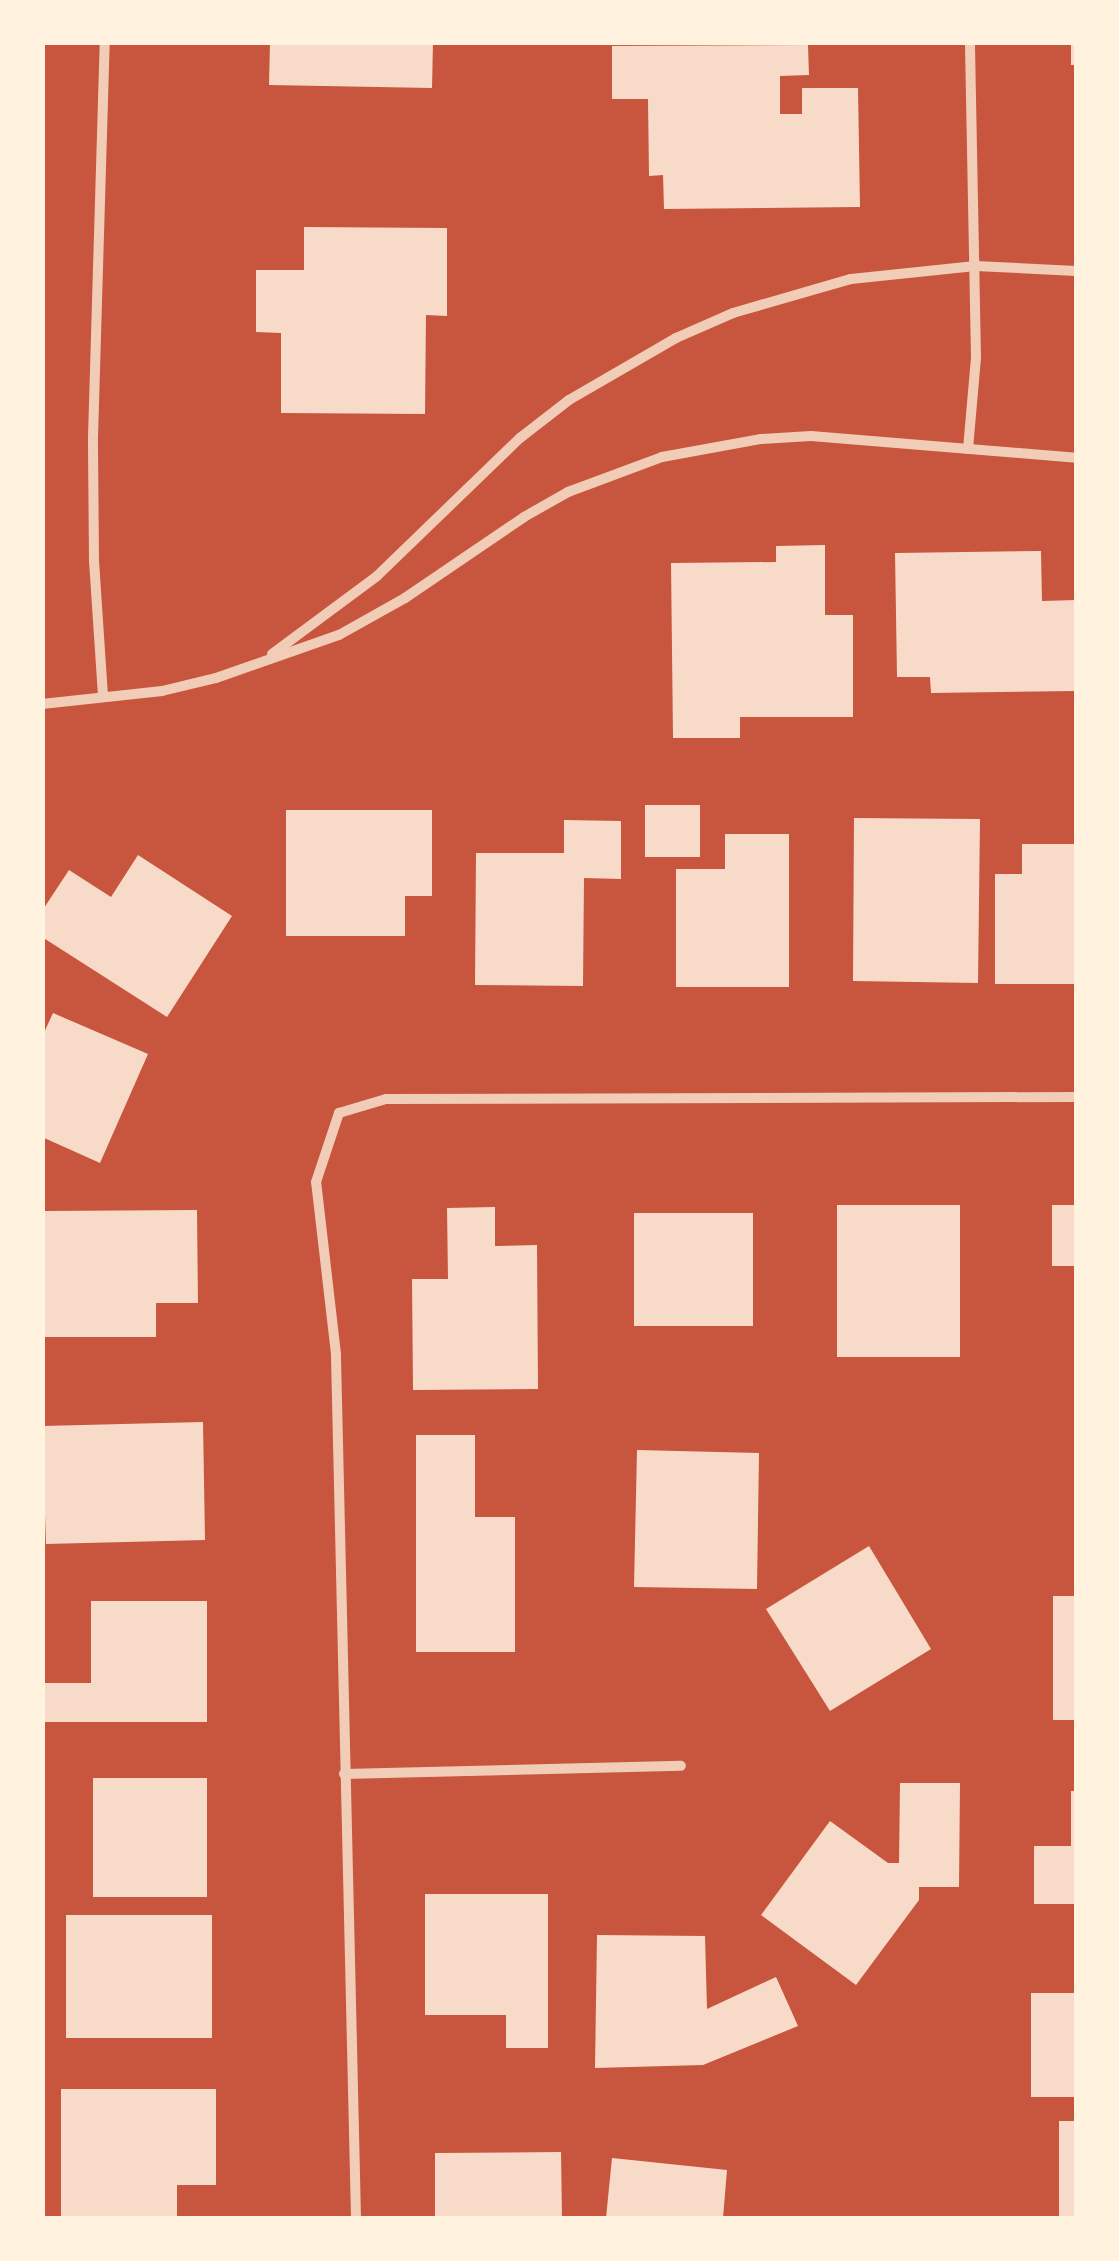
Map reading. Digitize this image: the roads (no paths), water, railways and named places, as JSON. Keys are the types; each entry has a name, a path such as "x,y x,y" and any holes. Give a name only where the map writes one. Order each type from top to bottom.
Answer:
{"street":[{"path":"103,696 93,437 105,42"},
{"path":"968,448 976,358 970,42"},
{"path":"267,658 377,576 520,438 621,367 733,312 791,293 898,272 975,266 1076,271"},
{"path":"42,704 162,690 216,678 339,635 553,500 662,458 761,439 811,436 1076,458"},
{"path":"356,2218 336,1354 316,1182 339,1113 386,1098 1076,1097"},
{"path":"344,1774 682,1766"}]}
